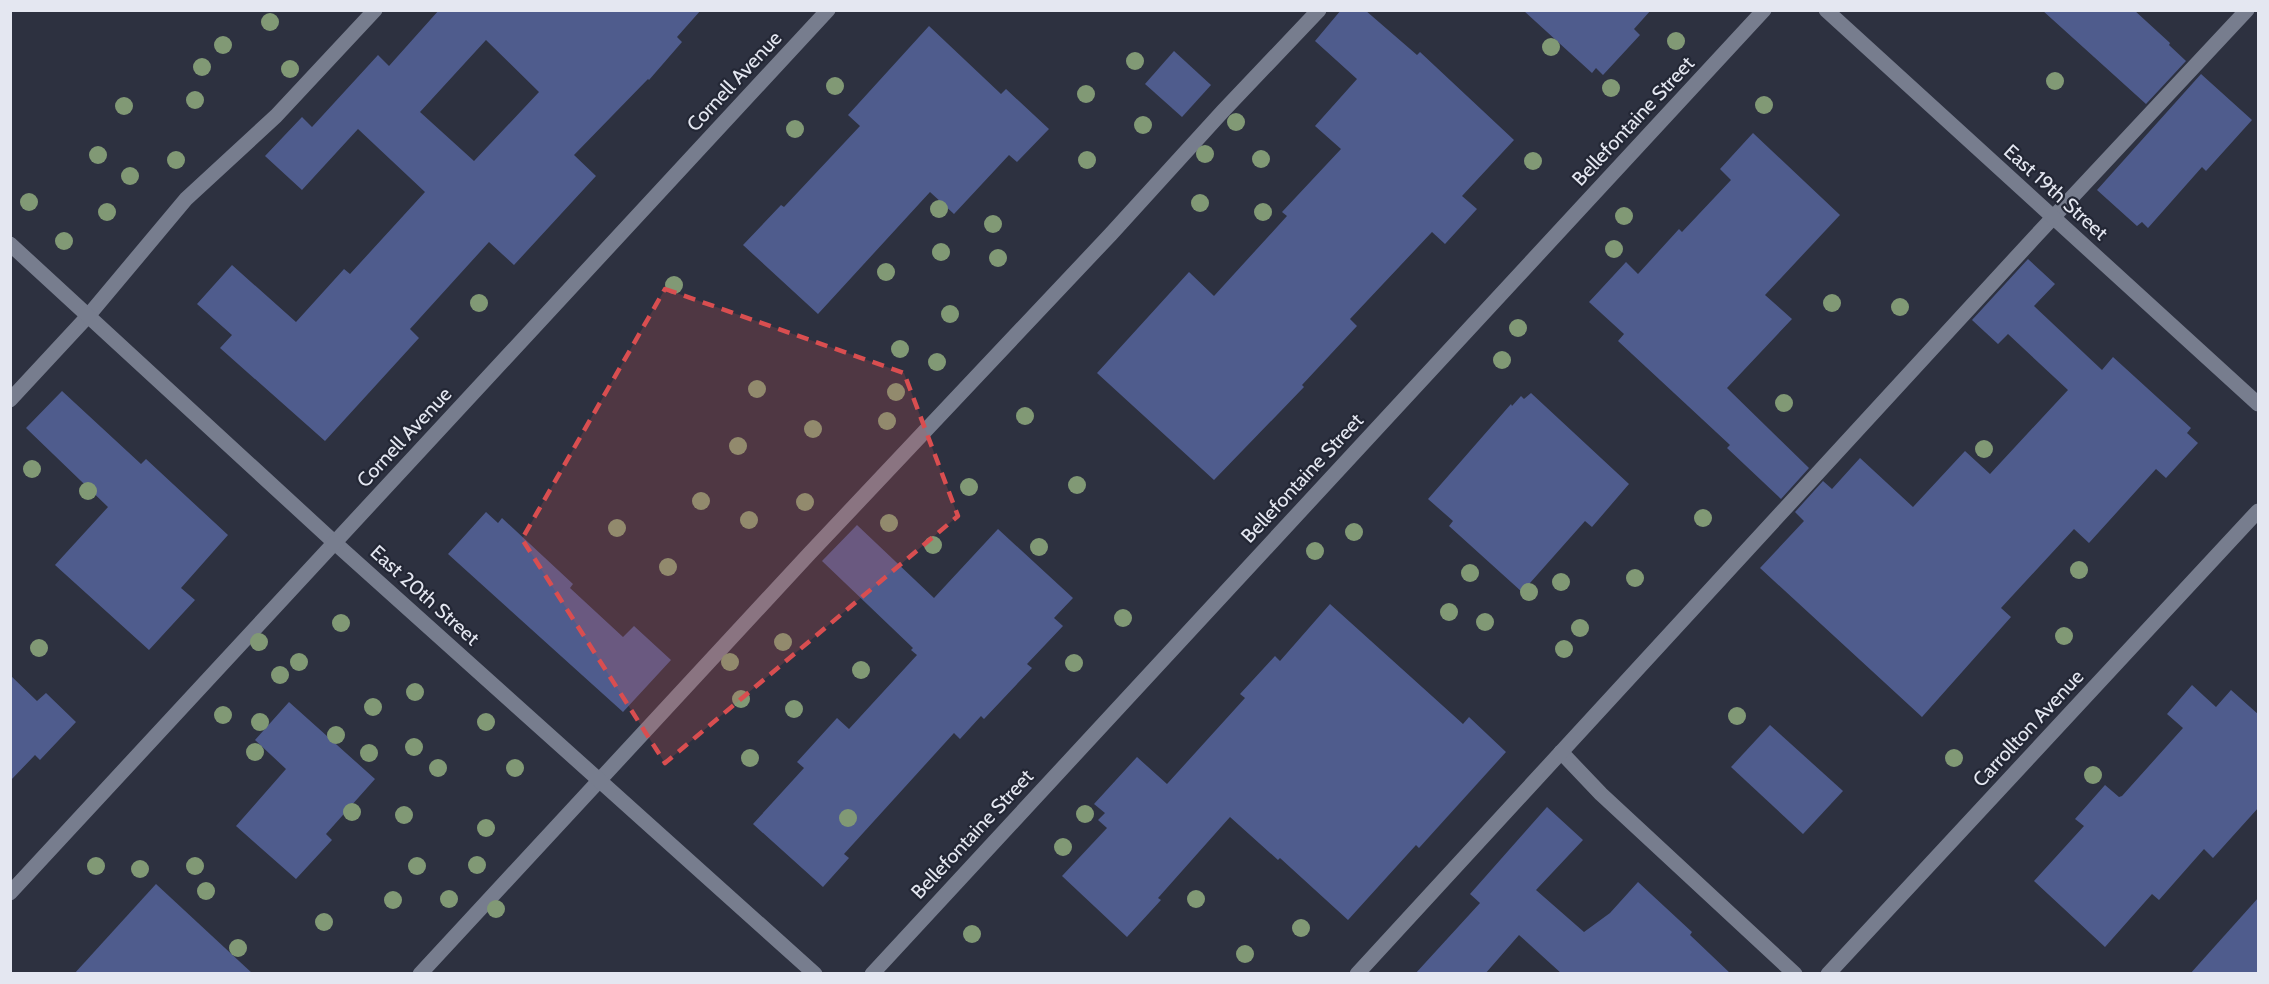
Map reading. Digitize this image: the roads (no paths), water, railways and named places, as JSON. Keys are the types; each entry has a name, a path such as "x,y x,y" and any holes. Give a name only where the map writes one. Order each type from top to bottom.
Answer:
{"street":[{"path":"10,400 88,316 186,199 276,116 375,10"},
{"name":"Cornell Avenue","path":"10,892 828,10"},
{"path":"420,974 1103,243 1222,111 1319,10"},
{"name":"Bellefontaine Street","path":"872,974 1764,10"},
{"name":"East 19th Street","path":"1826,10 2259,405"},
{"path":"1357,974 2247,10"},
{"name":"East 20th Street","path":"10,244 335,543 815,974"},
{"name":"Carrollton Avenue","path":"1828,974 2259,511"},
{"path":"1561,752 1601,794 1795,974"}]}
